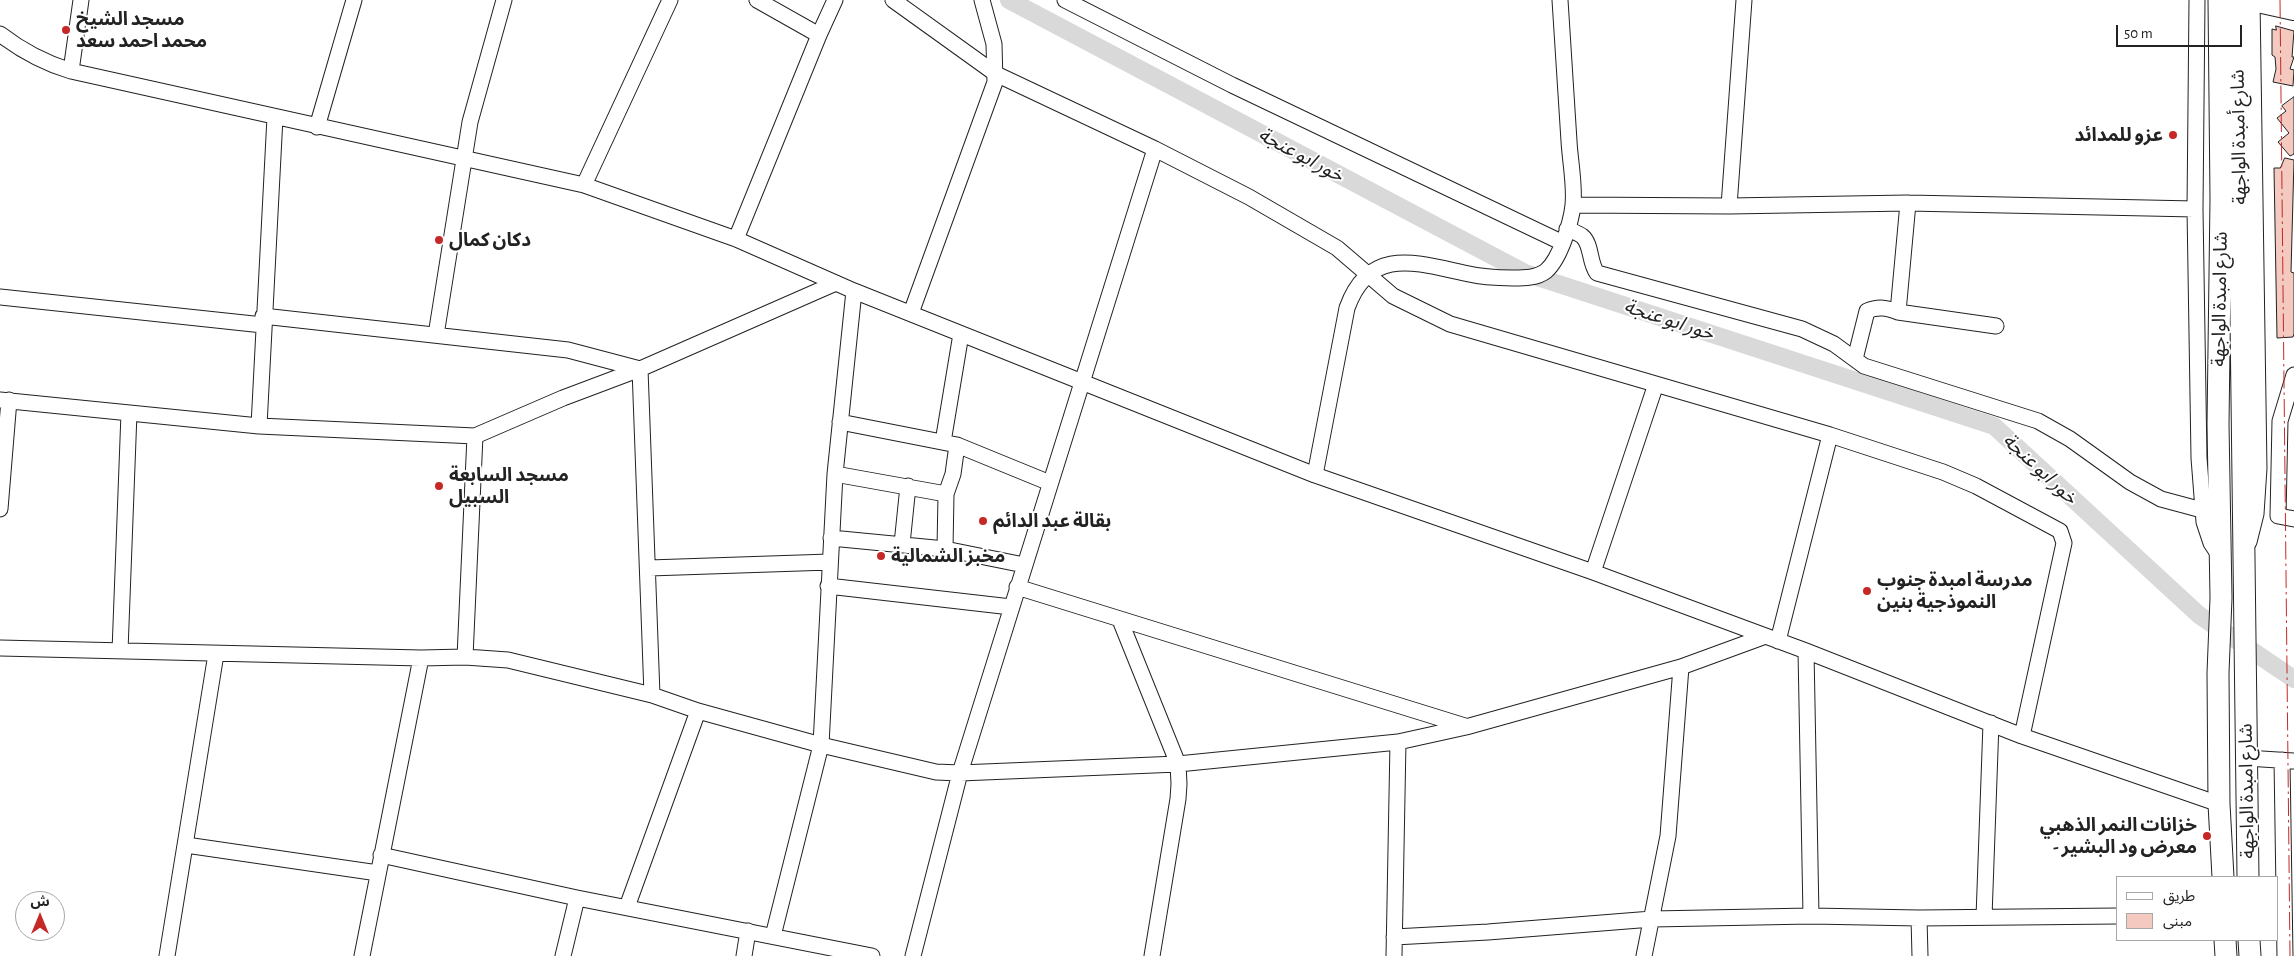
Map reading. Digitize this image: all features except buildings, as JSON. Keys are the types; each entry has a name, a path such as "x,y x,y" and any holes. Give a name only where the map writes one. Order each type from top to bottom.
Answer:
{"main road":[{"name":"شارع امبدة الواجهة","path":"2219,0 2221,198 2218,424 2221,598 2218,673 2219,804 2223,876"},
{"name":"شارع أمبدة الواجهة","path":"2237,0 2244,553"},
{"path":"2258,0 2294,8"},
{"name":"شارع امبدة الواجهة","path":"2244,553 2248,876"},
{"path":"2225,941 2226,956"},
{"path":"2249,941 2250,956"}],"street":[{"path":"71,71 81,0"},
{"path":"317,127 354,0"},
{"path":"436,335 470,122 504,0"},
{"path":"584,185 670,0"},
{"path":"757,0 819,35"},
{"path":"736,239 835,0"},
{"path":"893,0 996,74 1155,149 1248,197 1322,238 1352,259 1367,275 1393,296 1450,324 1830,435 1943,472 1976,486 2060,530 2064,543 2022,736"},
{"path":"910,313 993,89 996,74 994,44 982,0"},
{"path":"1065,0 1232,85 1565,236 1582,236 1586,242 1597,274 1802,329 1834,344 1864,366 2038,420 2070,439 2145,490 2160,498 2202,510"},
{"path":"1315,475 1347,308 1352,294 1367,275 1380,267 1402,262 1436,266 1491,278 1525,278 1541,275 1560,253 1573,205 1560,0"},
{"path":"1729,206 1744,0"},
{"path":"2197,0 2194,210 2199,458 2202,510 2207,533 2220,557"},
{"path":"2244,553 2253,532 2259,468 2252,0"},
{"path":"0,34 28,54 52,66 71,71 584,185 736,239 854,291 1315,475 1593,572 1778,641 2022,736 2219,804"},
{"path":"258,426 275,117"},
{"path":"913,956 960,773 1155,149"},
{"path":"1573,205 1729,206 1908,203 2194,210"},
{"path":"1898,312 1908,203"},
{"path":"0,509 5,400 258,426 476,436 563,398 640,369 836,283"},
{"path":"773,936 821,745 835,474 854,291"},
{"path":"0,297 436,335 568,350 640,369"},
{"path":"1855,359 1867,310 1886,307 1898,312 1996,326"},
{"path":"944,549 946,494 953,474 950,443 961,334"},
{"path":"640,369 649,568 652,695"},
{"path":"2294,375 2280,421 2278,516 2294,519"},
{"path":"1593,572 1656,384"},
{"path":"120,651 129,413"},
{"path":"840,422 950,443 1050,483"},
{"path":"1778,641 1830,435"},
{"path":"465,656 476,436"},
{"path":"835,474 946,494"},
{"path":"902,544 908,486"},
{"path":"831,538 944,549 1024,565"},
{"path":"649,568 830,562"},
{"path":"828,586 1011,607"},
{"path":"1017,587 1466,727"},
{"path":"1120,620 1178,764 1180,784 1152,956"},
{"path":"0,648 421,658 465,656 508,660 652,695 698,711 821,745 936,772 960,773 1178,764 1398,742 1466,727 1681,667 1763,637"},
{"path":"1806,652 1811,916"},
{"path":"166,956 186,845 216,654"},
{"path":"362,956 421,658"},
{"path":"1644,956 1665,860 1672,799 1681,667"},
{"path":"627,907 698,711"},
{"path":"1984,918 1991,723"},
{"path":"1394,956 1398,742"},
{"path":"2246,758 2288,760 2285,956"},
{"path":"186,845 378,873"},
{"path":"381,855 577,898 872,956"},
{"path":"563,956 577,898"},
{"path":"1394,937 1488,932 1652,919 1811,916 1919,918 2116,916"},
{"path":"1919,918 1920,956"},
{"path":"744,956 748,931"}],"waterway":[{"name":"خور ابو عنجة","path":"1009,0 1525,273 1994,426 2199,615 2294,679"}],"power":[{"path":"2280,0 2290,956"}],"place":[{"name":"مسجد الشيخ محمد احمد سعد","path":"66,30"},
{"name":"عزو للمدائد","path":"2173,135"},
{"name":"دكان كمال","path":"439,240"},
{"name":"مسجد السابعة السبيل","path":"439,486"},
{"name":"بقالة عبد الدائم","path":"983,521"},
{"name":"مخبز الشمالية","path":"881,556"},
{"name":"مدرسة امبدة جنوب النموذجية بنين","path":"1867,591"},
{"name":"خزانات النمر الذهبي - معرض ود البشير","path":"2207,836"}]}
